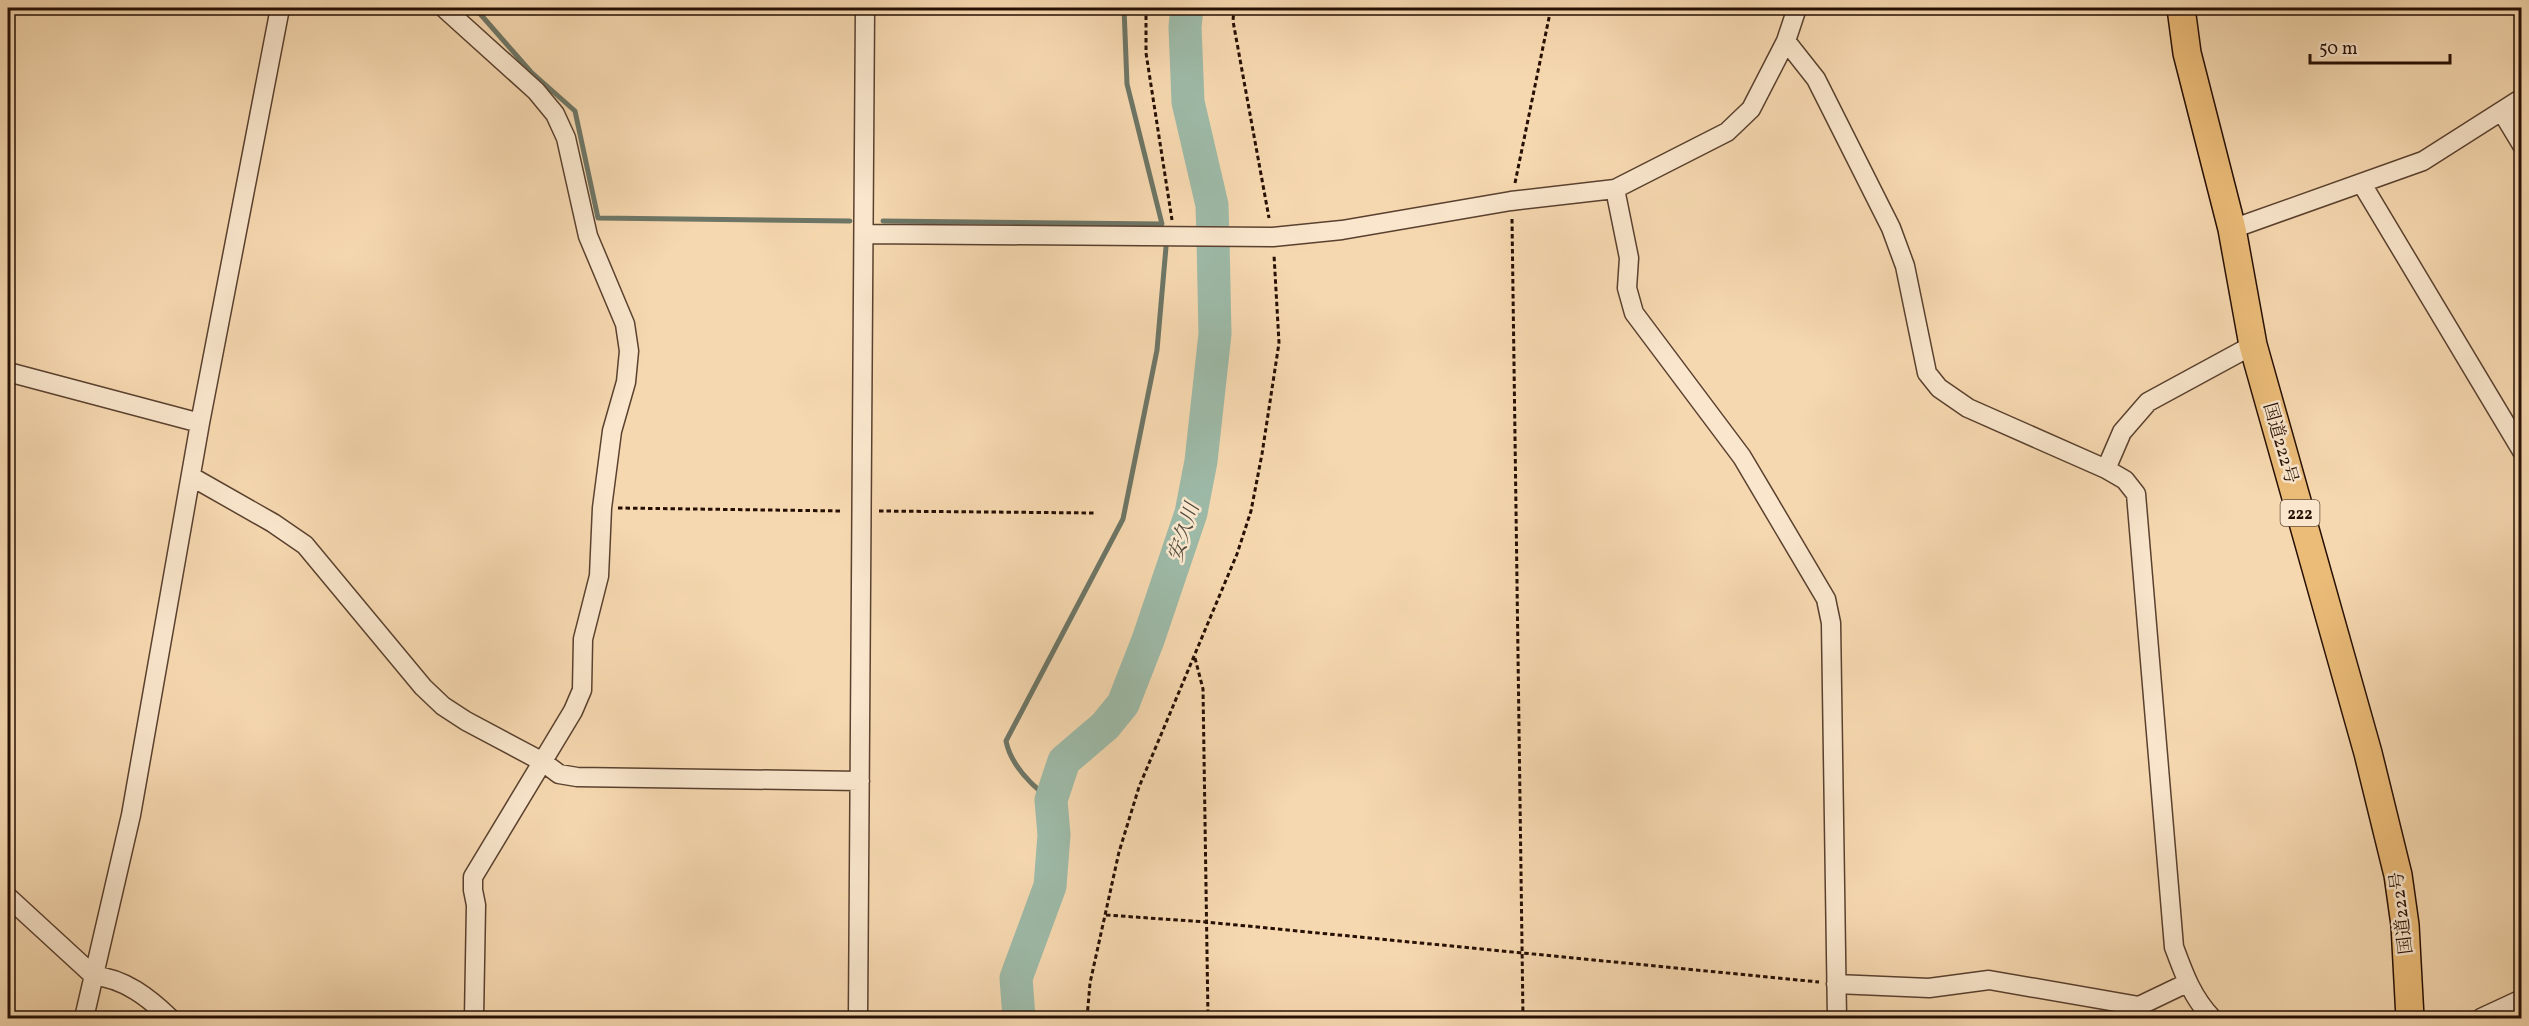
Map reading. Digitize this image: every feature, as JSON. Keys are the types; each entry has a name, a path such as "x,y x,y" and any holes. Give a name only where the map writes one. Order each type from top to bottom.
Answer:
{"highway":[{"name":"国道222号","path":"2181,8 2187,53 2232,229 2253,345 2368,753 2398,874 2405,925 2410,1018"}],"street":[{"path":"84,1018 131,815 200,423 280,8"},
{"path":"444,8 537,91 555,114 566,138 588,236 625,324 628,351 626,382 612,431 602,508 599,576 583,639 582,690 573,711 473,877 472,890 476,905 474,1018"},
{"path":"858,1018 865,8"},
{"path":"865,234 1174,234 1273,237 1342,230 1512,201 1615,189 1727,132 1751,109 1786,41 1797,8"},
{"path":"1786,41 1816,79 1891,228 1905,266 1927,373 1939,388 1968,408 2106,469 2126,480 2136,494 2174,947 2187,983 2199,1004 2212,1018"},
{"path":"2232,229 2423,161 2522,98"},
{"path":"2502,112 2522,145"},
{"path":"2362,184 2522,451"},
{"path":"1615,189 1629,258 1627,288 1634,313 1742,457 1826,599 1831,623 1837,1018"},
{"path":"2106,469 2122,432 2148,402 2253,345"},
{"path":"8,372 200,423"},
{"path":"192,477 273,523 305,545 423,687 443,706 466,721 543,762 559,774 578,777 860,781"},
{"path":"8,897 94,976 111,977 153,1002 170,1018"},
{"path":"1836,984 1929,988 1989,980 2139,1006 2187,983"},
{"path":"2481,1018 2522,999"}],"path":[{"path":"1146,8 1146,54 1174,234"},
{"path":"1087,1018 1090,983 1119,852 1139,787 1195,658 1237,554 1251,511 1279,343 1273,237 1233,21 1234,8"},
{"path":"1523,1018 1512,201 1551,8"},
{"path":"602,508 1095,513"},
{"path":"1195,658 1203,689 1208,1018"},
{"path":"1106,915 1206,922 1836,984"}],"waterway":[{"path":"475,8 531,72 575,111 598,218 850,221"},
{"path":"883,221 1162,224 1127,84 1124,8"},
{"name":"安久川","path":"1019,1018 1016,978 1050,886 1054,835 1051,800 1064,761 1105,726 1123,704 1148,640 1191,513 1201,461 1215,334 1212,205 1188,102 1185,27 1187,8"},
{"path":"1051,800 1036,788 1017,767 1006,741 1123,519 1157,350 1166,247"}]}
